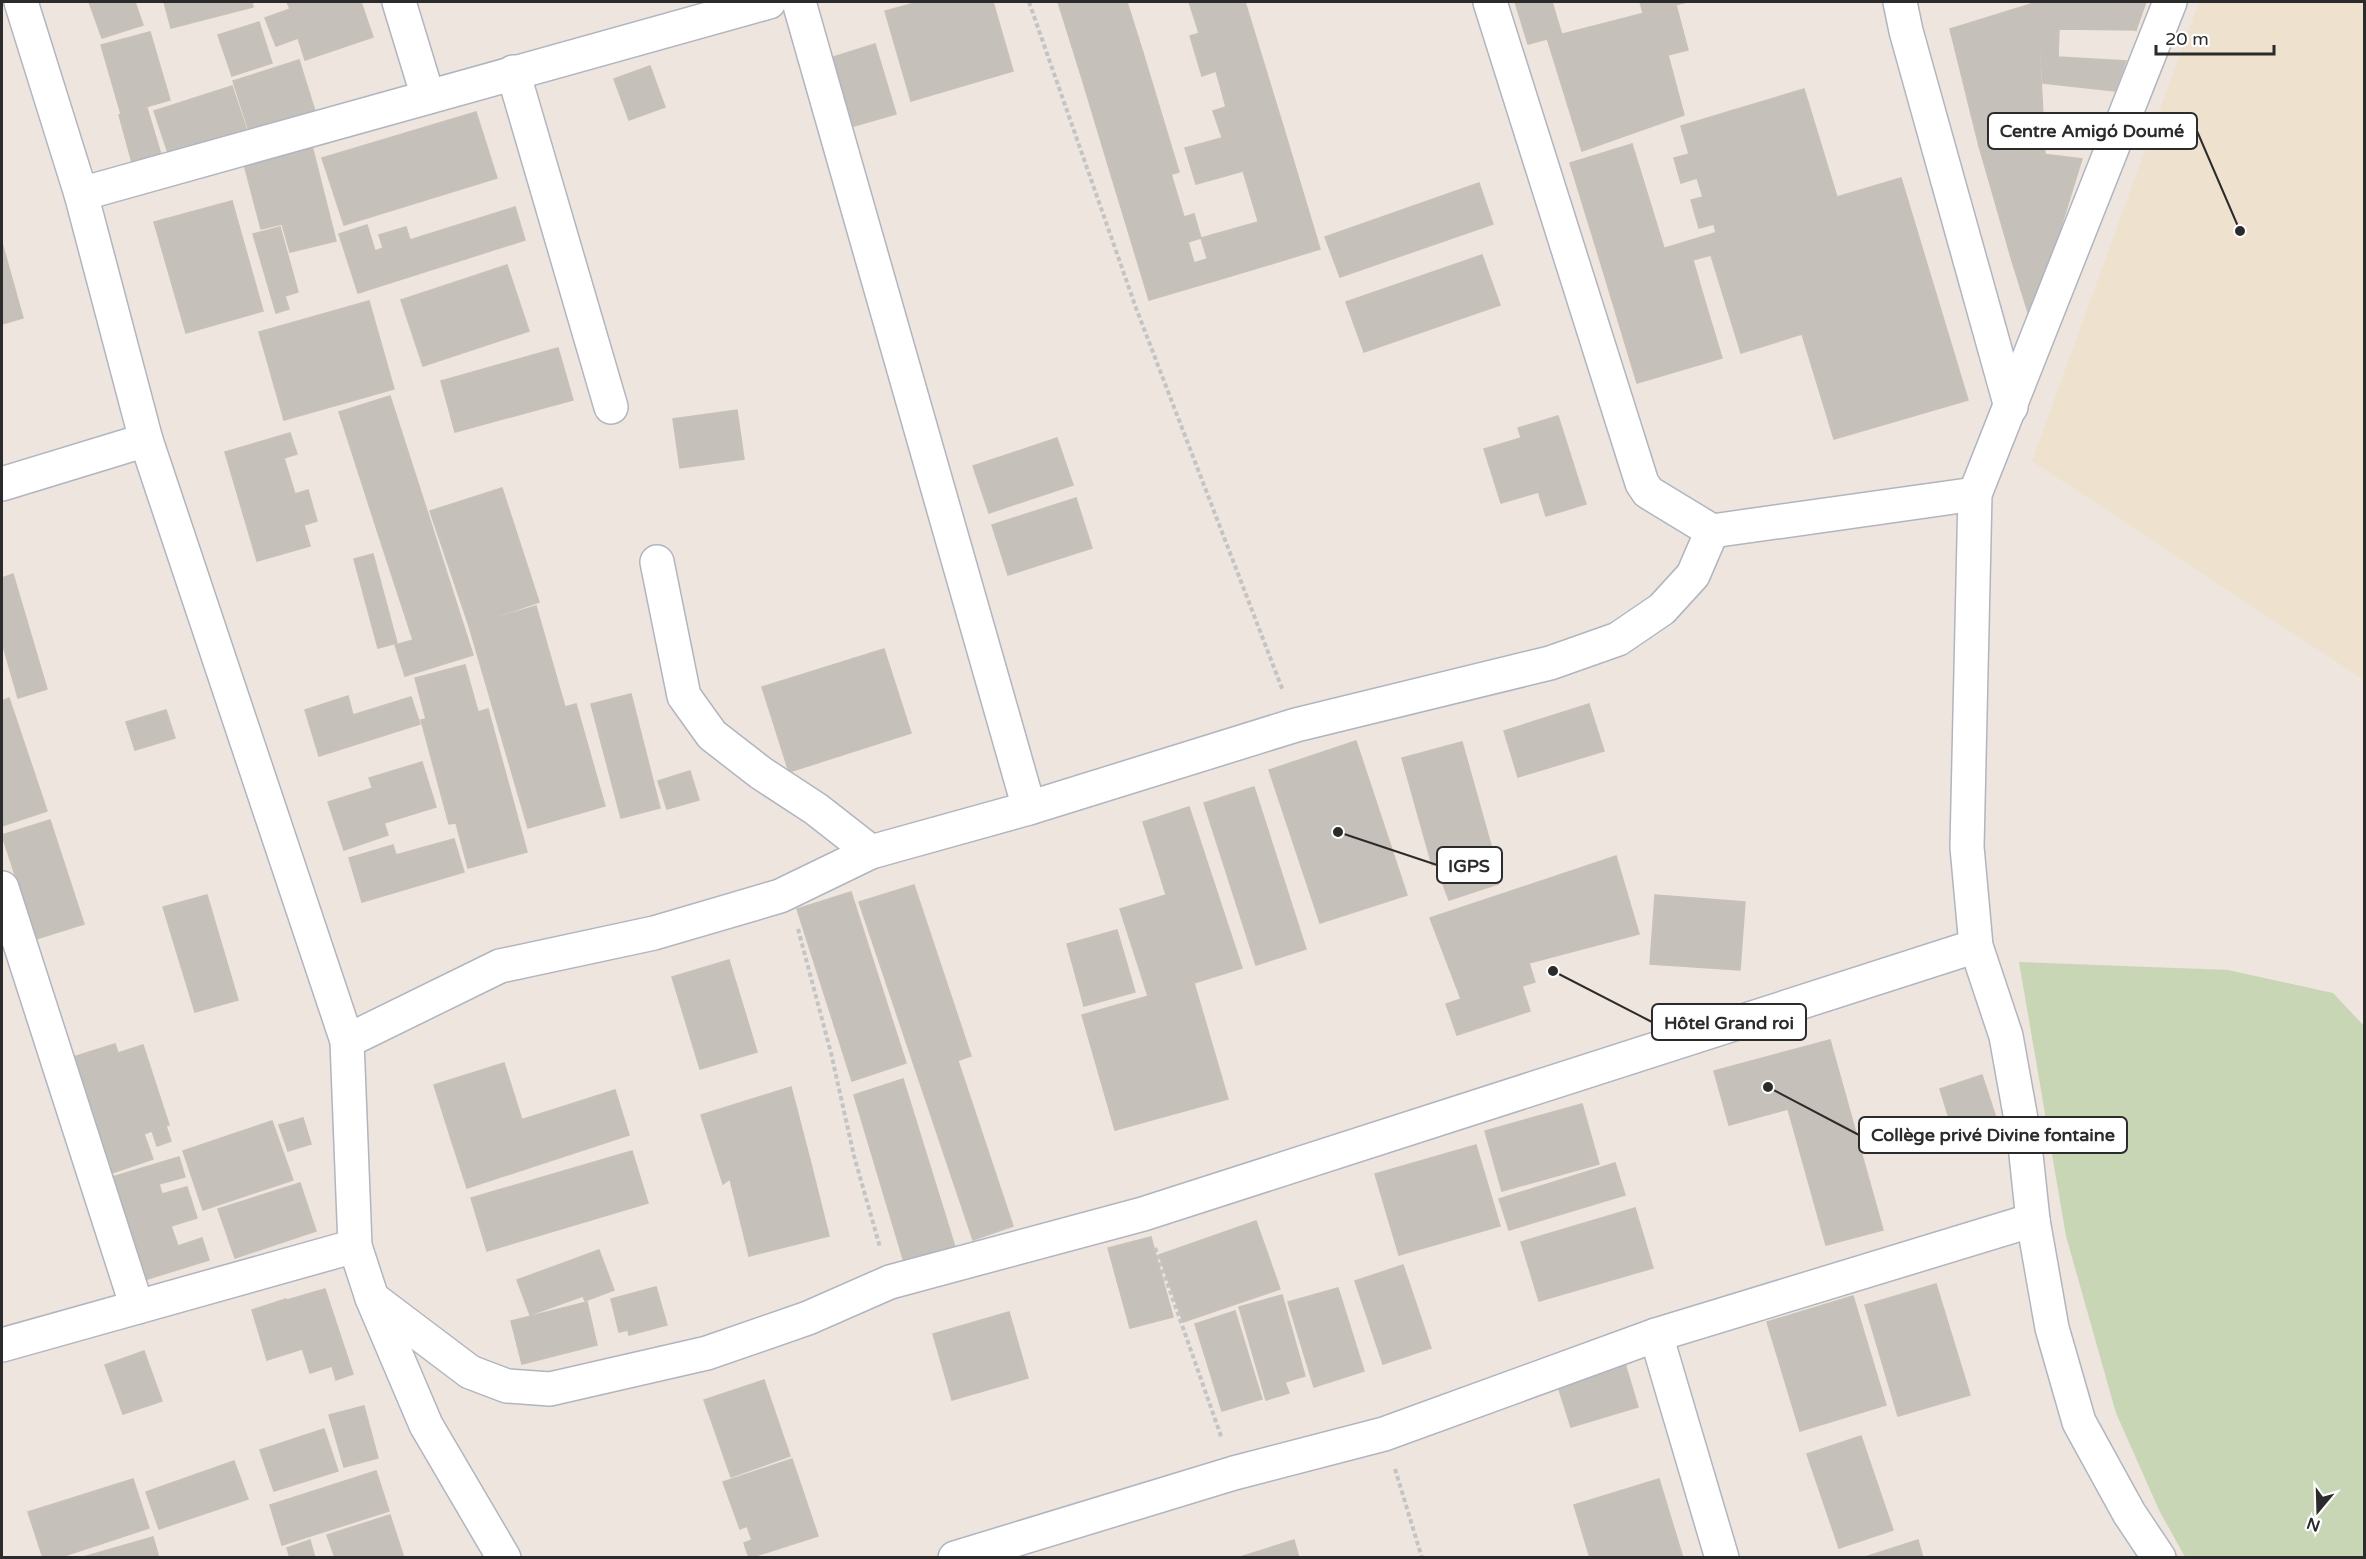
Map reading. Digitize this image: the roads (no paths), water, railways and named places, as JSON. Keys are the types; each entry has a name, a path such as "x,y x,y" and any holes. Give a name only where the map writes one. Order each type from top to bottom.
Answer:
{"street":[{"path":"21,2 81,194 146,440 347,1041 356,1246 372,1298 426,1425 504,1557"},
{"path":"399,2 428,97"},
{"path":"81,194 769,2"},
{"path":"799,2 1029,808"},
{"path":"1490,2 1642,483 1648,492 1712,531 1975,494"},
{"path":"1900,2 1906,31 2011,407"},
{"path":"2158,1557 2129,1513 2079,1422 2052,1328 2033,1220 2024,1136 2006,1036 1976,946 1967,846 1975,494 2170,2"},
{"path":"513,72 611,407"},
{"path":"2,484 146,440"},
{"path":"347,1041 500,966 654,933 780,896 871,852 1029,808 1296,725 1550,663 1618,639 1662,609 1693,575 1712,531"},
{"path":"657,562 684,696 712,735 761,773 816,809 871,852"},
{"path":"2,888 137,1307"},
{"path":"372,1298 470,1372 507,1386 550,1389 706,1353 808,1318 890,1282 1143,1214 1976,946"},
{"path":"967,1556 1234,1473 1384,1434 1656,1335 2033,1220"},
{"path":"2,1345 356,1246"},
{"path":"1656,1335 1722,1557"}],"place":[{"name":"Centre Amigó Doumé","path":"2240,231"},
{"name":"IGPS","path":"1338,832"},
{"name":"Hôtel Grand roi","path":"1553,971"},
{"name":"Collège privé Divine fontaine","path":"1768,1087"}]}
